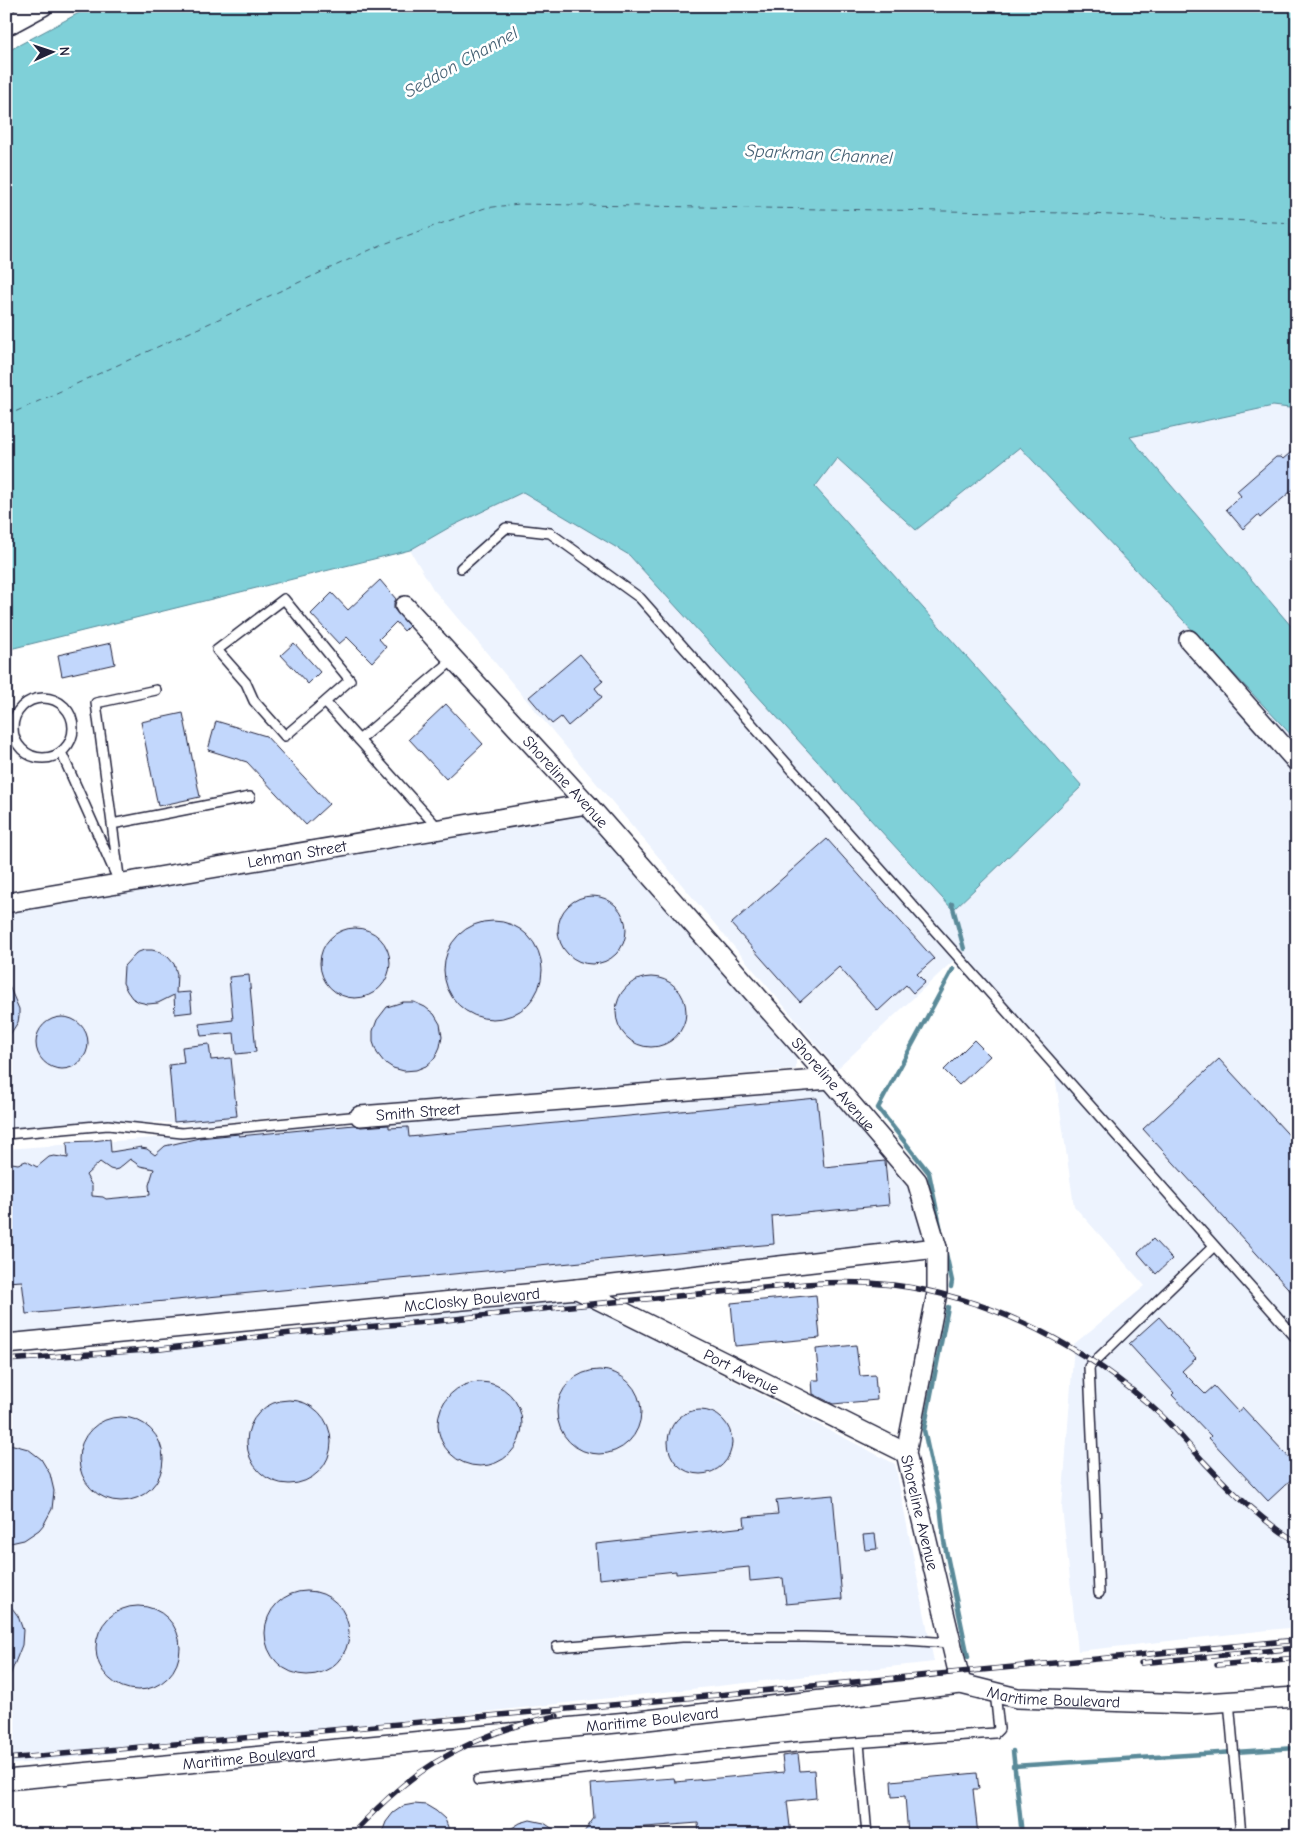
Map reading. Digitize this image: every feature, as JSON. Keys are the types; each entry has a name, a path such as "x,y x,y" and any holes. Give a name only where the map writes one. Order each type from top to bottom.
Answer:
{"street":[{"path":"6,26 43,6"},
{"name":"Shoreline Avenue","path":"406,606 588,804 830,1079 917,1181 937,1248 937,1293 906,1453 961,1684"},
{"path":"1189,640 1297,762"},
{"name":"Lehman Street","path":"6,903 588,804"},
{"name":"Smith Street","path":"360,1116 830,1079"},
{"name":"McClosky Boulevard","path":"6,1344 577,1289 937,1248"},
{"name":"Port Avenue","path":"577,1289 906,1453"},
{"name":"Maritime Boulevard","path":"6,1780 629,1722 961,1684 1017,1698 1189,1704 1297,1697"}],"lane":[{"path":"461,568 506,528 550,533 640,598 1297,1339"},
{"path":"284,599 350,680 325,702 285,736 254,701 246,682 218,650 284,599"},
{"path":"359,740 454,659"},
{"path":"120,884 96,703 156,690"},
{"path":"38,698 48,698 56,701 70,714 73,724 72,735 68,745 61,752 52,757 36,758 22,751 16,742 13,723 16,714 22,706 38,698"},
{"path":"325,702 440,830"},
{"path":"61,752 120,884"},
{"path":"112,824 250,797"},
{"name":"Smith Street","path":"6,1134 108,1125 182,1134 360,1116"},
{"path":"1099,1593 1089,1367 1214,1246"},
{"path":"557,1647 682,1637 805,1637 892,1639 950,1643"},
{"path":"478,1780 797,1747 995,1733 999,1729 995,1692"},
{"path":"1228,1702 1241,1835"},
{"path":"859,1743 867,1835"}],"shaded area":[{"path":"1273,406 1297,409 1297,1627 1078,1651 1062,1507 1074,1344 1145,1286 1074,1206 1054,1068 953,961 837,1069 433,589 410,550 450,527 523,492 629,555 953,910 1082,786 815,487 836,458 916,530 1020,447 1117,550 1130,437"},
{"path":"578,815 592,821 796,1051 796,1069 191,1125 160,1122 6,1131 6,911"},
{"path":"825,1089 902,1176 914,1199 922,1229 923,1242 6,1335 6,1149"},
{"path":"573,1298 895,1464 934,1662 6,1765 6,1363"}],"water":[{"path":"92,6 1297,6 1297,409 1273,406 1130,437 1297,633 1297,741 1020,447 916,530 837,458 815,487 1082,786 953,910 629,555 523,492 450,527 410,550 6,650 6,52"}],"building":[{"path":"1297,447 1297,486 1260,518 1258,515 1243,529 1226,509 1241,496 1237,491 1276,457 1283,459"},
{"path":"380,580 396,599 394,609 409,626 404,631 396,622 379,639 386,647 372,662 347,637 339,644 311,614 332,593 348,610"},
{"path":"111,643 115,664 62,676 58,655"},
{"path":"294,643 320,672 308,684 281,655"},
{"path":"580,654 603,681 595,688 602,697 568,726 561,717 552,724 529,697"},
{"path":"446,704 483,744 446,779 409,739"},
{"path":"183,713 200,797 158,806 141,722"},
{"path":"216,721 266,736 329,804 306,825 247,762 208,750"},
{"path":"827,839 934,959 917,974 925,982 913,993 906,985 878,1011 839,967 800,1002 731,924"},
{"path":"585,896 599,896 611,901 621,911 626,923 626,937 621,949 611,959 599,964 585,964 573,959 563,949 558,937 558,923 563,911 573,901"},
{"path":"493,921 512,925 528,935 538,951 542,970 538,989 528,1005 512,1015 493,1019 474,1015 458,1005 448,989 444,970 448,951 458,935 474,925"},
{"path":"355,928 368,931 380,938 387,950 390,963 387,976 380,988 368,995 355,998 342,995 330,988 323,976 320,963 323,950 330,938 342,931"},
{"path":"144,950 160,952 174,964 177,974 176,993 190,992 192,1012 175,1014 174,995 158,1003 148,1004 132,998 123,983 124,966 136,953"},
{"path":"249,975 256,1052 236,1054 234,1033 201,1036 199,1024 233,1020 229,977"},
{"path":"658,977 671,983 680,992 684,998 686,1012 684,1026 676,1037 665,1045 644,1047 637,1045 626,1037 618,1026 616,1005 618,998 626,987 637,979"},
{"path":"6,979 19,1009 19,1016 18,1022 6,1041"},
{"path":"403,1002 414,1002 425,1007 434,1014 440,1024 442,1036 435,1058 426,1066 416,1070 404,1071 393,1068 384,1062 377,1053 373,1042 373,1031 377,1020 387,1007"},
{"path":"57,1017 67,1017 77,1021 84,1028 88,1043 84,1058 77,1065 67,1069 57,1069 47,1065 40,1058 36,1048 36,1038 40,1028 47,1021"},
{"path":"974,1040 990,1056 959,1085 944,1070"},
{"path":"209,1044 211,1060 231,1058 237,1116 174,1122 169,1065 184,1063 182,1047"},
{"path":"1219,1059 1297,1144 1297,1298 1143,1129"},
{"path":"817,1098 824,1167 885,1161 889,1205 772,1216 774,1244 26,1314 22,1281 6,1282 6,1162 18,1164 26,1161 37,1167 49,1157 68,1158 67,1142 110,1139 111,1152 142,1147 155,1155 165,1146 199,1138 354,1125 361,1127 389,1125 389,1128 408,1127 409,1137","holes":["130,1159 140,1166 154,1169 149,1185 150,1195 106,1199 92,1196 92,1186 86,1175 100,1162 114,1170"]},
{"path":"1153,1239 1172,1259 1156,1274 1138,1253"},
{"path":"816,1295 820,1338 735,1346 731,1303"},
{"path":"1159,1317 1196,1358 1182,1371 1205,1394 1214,1386 1238,1412 1242,1407 1297,1466 1297,1474 1268,1501 1209,1438 1211,1436 1172,1395 1174,1393 1129,1344"},
{"path":"856,1345 860,1376 875,1375 877,1400 833,1404 813,1394 812,1380 819,1380 816,1349"},
{"path":"599,1370 615,1373 629,1382 638,1396 641,1412 638,1428 629,1442 615,1451 599,1454 583,1451 569,1442 560,1428 557,1412 560,1396 569,1382 583,1373"},
{"path":"480,1382 496,1385 510,1394 519,1408 522,1424 519,1440 510,1454 496,1463 480,1466 464,1463 450,1454 441,1440 438,1424 441,1408 450,1394 464,1385"},
{"path":"289,1400 305,1403 319,1412 328,1426 331,1442 328,1458 319,1472 305,1481 289,1484 273,1481 259,1472 250,1458 247,1442 250,1426 259,1412 273,1403"},
{"path":"694,1410 706,1410 723,1419 730,1430 732,1442 730,1454 723,1465 706,1474 694,1474 682,1469 673,1460 668,1448 668,1436 673,1424 682,1415"},
{"path":"121,1417 137,1420 151,1429 160,1443 163,1459 160,1475 151,1489 137,1498 121,1501 105,1498 91,1489 82,1475 79,1459 82,1443 91,1429 105,1420"},
{"path":"6,1443 28,1449 41,1459 50,1474 54,1491 52,1509 39,1530 24,1540 6,1544"},
{"path":"833,1495 842,1599 786,1604 783,1578 750,1581 749,1567 676,1574 676,1571 599,1579 596,1544 745,1527 744,1517 778,1514 776,1500"},
{"path":"875,1534 877,1549 865,1550 863,1535"},
{"path":"307,1591 323,1594 337,1603 346,1617 349,1633 346,1649 337,1663 323,1672 307,1675 291,1672 277,1663 268,1649 265,1633 268,1617 277,1603 291,1594"},
{"path":"6,1600 18,1616 23,1630 22,1645 7,1683"},
{"path":"138,1606 154,1609 168,1618 177,1632 180,1648 177,1664 168,1678 154,1687 138,1690 122,1687 108,1678 99,1664 96,1648 99,1632 108,1618 122,1609"},
{"path":"798,1754 800,1771 814,1770 816,1798 787,1801 791,1835 699,1835 698,1823 633,1828 635,1835 582,1835 594,1818 591,1784 674,1778 675,1782 784,1772 782,1756"},
{"path":"977,1773 979,1789 973,1789 978,1835 908,1835 905,1796 892,1797 891,1781"},
{"path":"414,1804 426,1805 436,1811 445,1819 451,1835 381,1835 386,1822 393,1813 403,1806"},
{"path":"530,1820 544,1823 562,1835 501,1835 520,1823"}],"waterway":[{"path":"952,904 964,949"},
{"path":"941,1231 929,1173 878,1108 953,969"},
{"path":"945,1249 952,1281 951,1287"},
{"path":"948,1307 924,1430 940,1504 944,1541 968,1657"},
{"path":"1013,1766 1297,1748"},
{"path":"1013,1751 1022,1835"}],"ferry route":[{"path":"6,416 381,245 485,208 519,204 1065,213 1297,223"}],"railway":[{"path":"6,1360 161,1349 291,1333 438,1321 560,1307 806,1284 871,1283 893,1285 930,1291 967,1301 1002,1314 1071,1348 1134,1391 1162,1416 1237,1496 1260,1516 1297,1542"},
{"path":"6,1759 623,1704 1297,1640"},
{"path":"1141,1663 1297,1648"},
{"path":"1217,1665 1297,1658"},
{"path":"351,1835 394,1793 418,1774 455,1751 515,1726 557,1716"}],"water label":[{"name":"Seddon Channel","path":"461,62"},
{"name":"Sparkman Channel","path":"819,154"}]}
